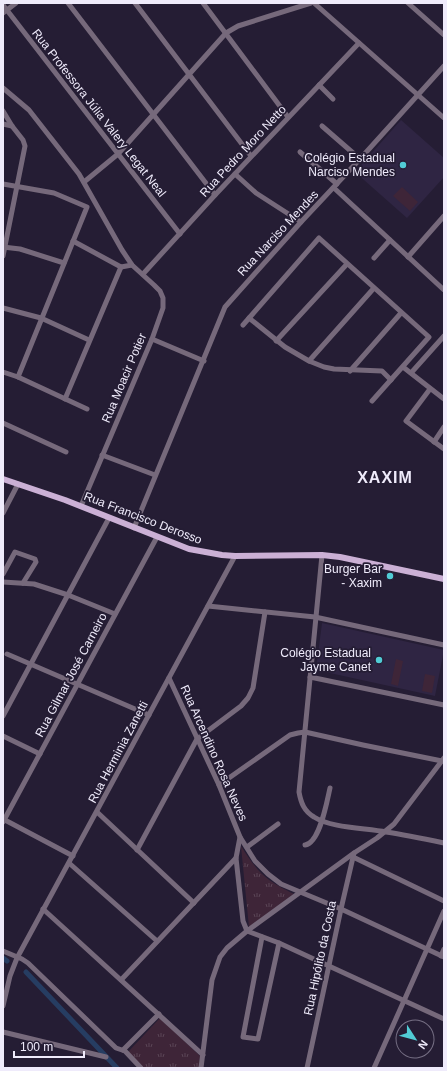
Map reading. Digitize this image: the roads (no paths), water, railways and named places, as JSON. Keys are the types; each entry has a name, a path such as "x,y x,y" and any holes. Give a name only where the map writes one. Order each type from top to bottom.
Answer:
{"main road":[{"name":"Rua Francisco Derosso","path":"3,479 80,506 189,549 235,556 322,555 340,557 444,580"}],"street":[{"path":"4,9 16,3"},
{"path":"68,3 215,195"},
{"path":"135,3 251,156"},
{"path":"202,3 288,117"},
{"path":"84,182 118,154 226,33 238,26 311,3"},
{"path":"314,3 444,118"},
{"path":"408,3 444,35"},
{"name":"Rua Professora Júlia Valery Legat Neal","path":"4,9 180,234"},
{"name":"Rua Pedro Moro Netto","path":"143,274 251,156 359,43"},
{"name":"Rua Narciso Mendes","path":"134,528 225,308 300,222 336,186 444,66"},
{"path":"319,85 333,99"},
{"path":"4,89 29,110 79,174 132,266 121,267 73,241"},
{"path":"3,111 24,143 3,256"},
{"path":"3,124 12,126"},
{"path":"322,126 360,159"},
{"path":"300,152 390,240 444,290"},
{"path":"235,174 256,193 300,222"},
{"path":"3,184 54,193 87,207 18,377"},
{"path":"408,256 444,216"},
{"path":"243,324 319,238 437,344"},
{"path":"374,258 390,240"},
{"path":"4,248 20,249 64,262"},
{"path":"276,340 347,264"},
{"name":"Rua Moacir Potier","path":"80,506 164,308 163,298 160,291 143,274 132,266"},
{"path":"65,399 121,267"},
{"path":"309,361 374,288"},
{"path":"3,308 41,318 89,340"},
{"path":"350,371 401,313"},
{"path":"249,318 285,347 309,361 324,367 350,371 382,371 391,380"},
{"path":"283,333 285,347"},
{"path":"411,373 444,336"},
{"path":"372,401 429,337"},
{"path":"152,339 204,361"},
{"path":"415,353 422,360"},
{"path":"358,362 362,371"},
{"path":"403,367 444,399"},
{"path":"3,372 18,377 87,409"},
{"path":"430,389 406,421 444,449"},
{"path":"3,423 66,452"},
{"path":"434,442 444,427"},
{"path":"102,455 156,475"},
{"path":"3,513 18,484"},
{"path":"3,716 109,518"},
{"name":"Rua Gilmar José Carneiro","path":"3,820 157,537"},
{"path":"3,574 15,552 35,559 36,562 23,583"},
{"path":"322,555 299,792 302,803 306,810 322,821 387,832 444,844"},
{"name":"Rua Herminia Zanetti","path":"3,1006 5,984 17,958 70,863 235,556"},
{"path":"3,582 34,584 68,595 115,614"},
{"path":"208,606 315,617 444,645"},
{"path":"136,850 197,739 241,706 248,698 253,688 265,612"},
{"path":"7,654 150,715"},
{"path":"310,676 444,705"},
{"name":"Rua Arcendino Rosa Neves","path":"169,678 219,785 240,837 236,858 243,921 247,931"},
{"path":"201,1068 212,980 220,957 227,948 247,931 387,832 443,760 363,745 306,732 290,735 219,785"},
{"path":"3,736 40,754"},
{"path":"305,845 309,844 313,840 322,821 330,788"},
{"path":"97,812 194,903"},
{"path":"3,820 73,856"},
{"path":"247,847 278,824"},
{"path":"240,837 255,861 280,884 301,892 442,956 444,949"},
{"path":"354,855 444,901"},
{"name":"Rua Hipólito da Costa","path":"307,1068 340,910 354,855"},
{"path":"121,980 236,858"},
{"path":"70,863 157,941"},
{"path":"43,909 203,1055"},
{"path":"374,1068 444,911"},
{"path":"247,931 329,965 444,1019"},
{"path":"262,937 243,1037 258,1039 279,943"},
{"path":"3,951 28,964 116,1048 123,1050 141,1068"},
{"path":"123,1050 159,1014"},
{"path":"3,1032 106,1057"}],"waterway":[{"path":"3,958 7,961"},
{"path":"26,972 117,1068"}],"place":[{"name":"Colégio Estadual Narciso Mendes","path":"403,165"},
{"name":"Burger Bar - Xaxim","path":"390,576"},
{"name":"Colégio Estadual Jayme Canet","path":"379,660"}],"district":[{"name":"XAXIM","path":"385,477"}]}
